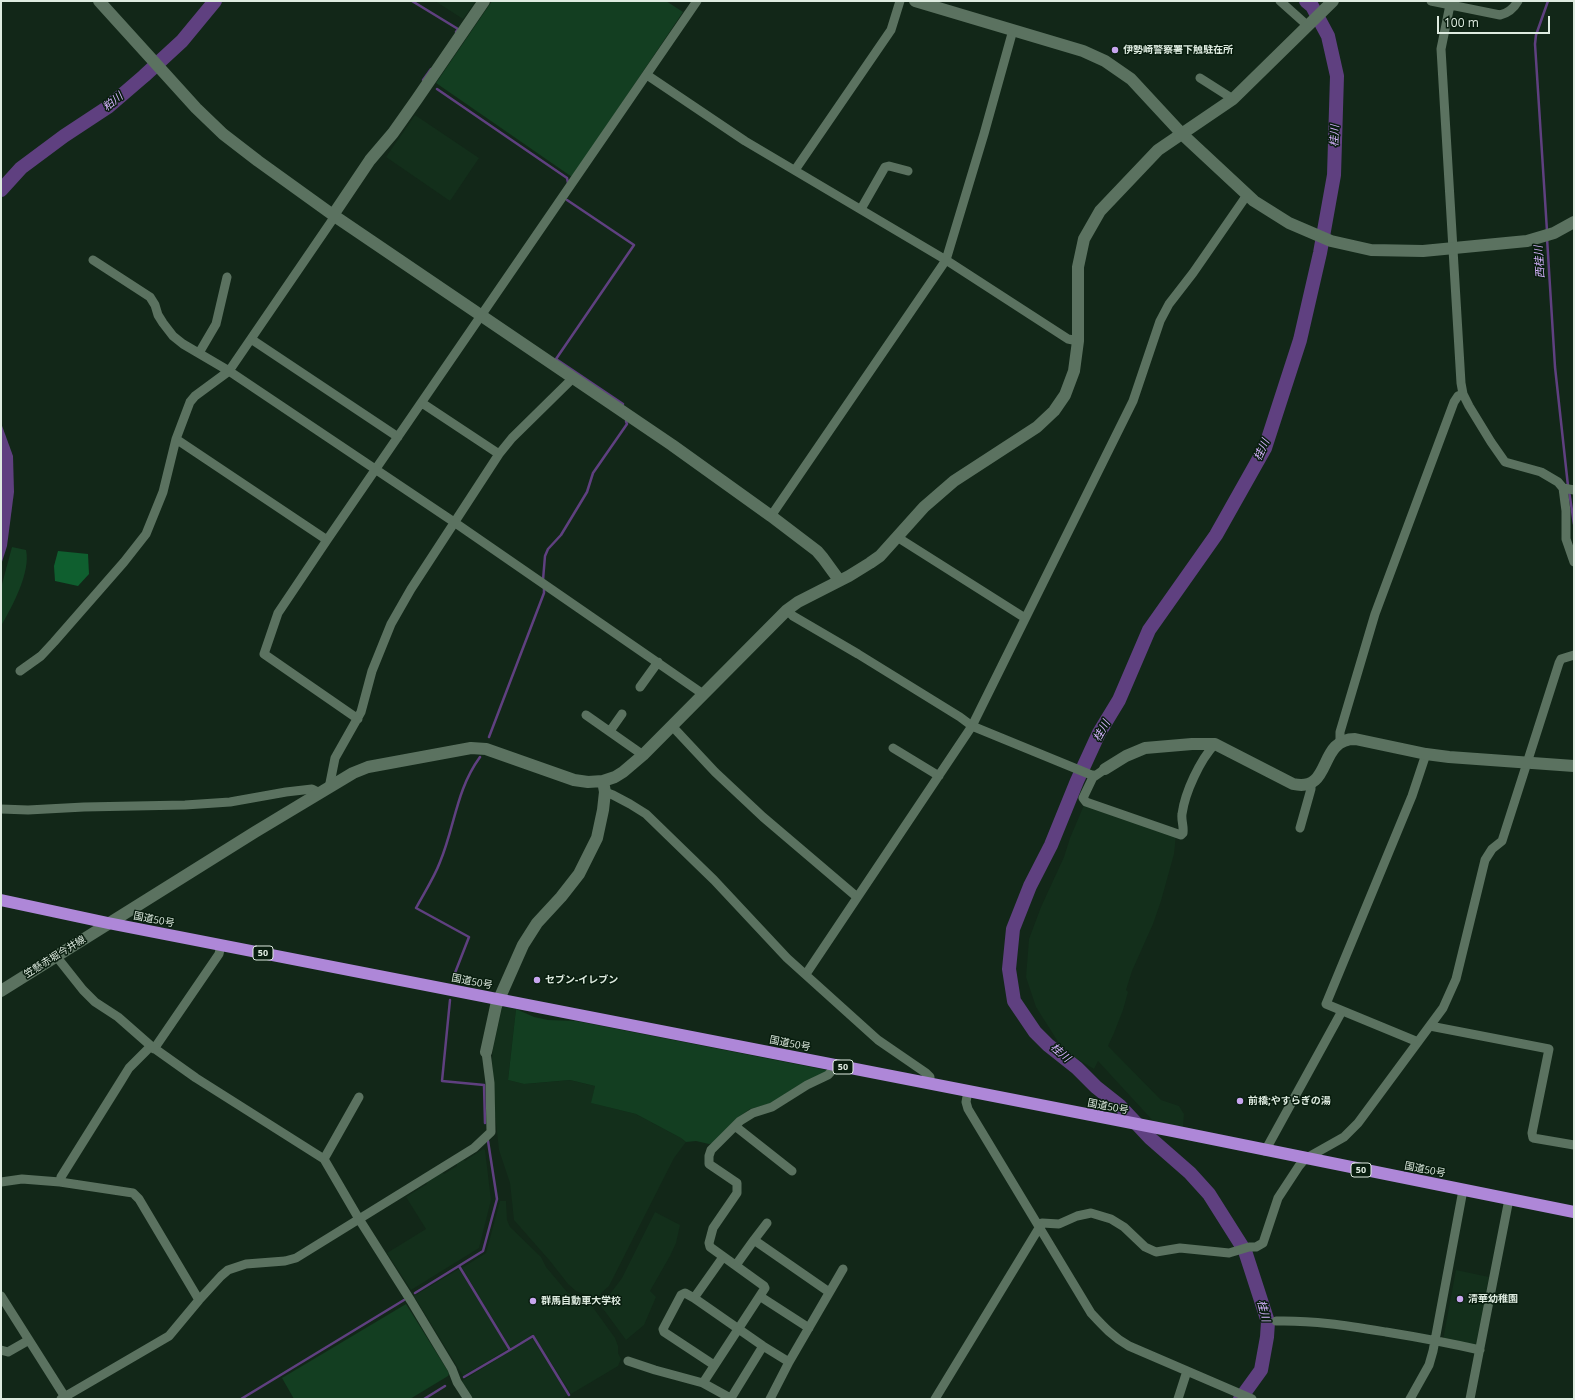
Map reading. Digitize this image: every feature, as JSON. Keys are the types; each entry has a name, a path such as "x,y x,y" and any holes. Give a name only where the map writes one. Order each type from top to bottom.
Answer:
{"highway":[{"name":"国道50号","path":"1,900 108,923 968,1091 1574,1212"}],"street":[{"path":"99,1 186,97 223,134 334,215 573,378 771,516 816,551 840,580"},
{"path":"20,671 41,656 54,642 124,562 146,534 163,492 176,439 190,402 195,396 229,371 370,160 393,133 484,1"},
{"path":"358,718 264,654 278,613 697,1"},
{"path":"795,170 891,30 900,1"},
{"path":"915,1 1083,51 1112,64 1131,79 1182,134 1247,195 1274,215 1310,233 1331,241 1359,248 1383,251 1422,251 1517,242 1547,236 1574,222"},
{"path":"1280,1 1309,25"},
{"path":"1431,1 1500,15 1506,14 1518,1"},
{"path":"1450,5 1440,49 1454,248 1461,383 1464,394 1491,442 1505,462 1541,472 1569,489 1566,511 1566,539 1574,562"},
{"path":"604,786 643,755 787,610 798,602 840,580 880,556 924,507 954,481 1037,427 1054,411 1065,395 1074,371 1078,341 1078,272 1084,239 1100,211 1158,150 1233,99 1329,6"},
{"path":"771,516 946,260 982,142 1013,30"},
{"path":"647,75 740,138 946,260 1068,339 1078,341"},
{"path":"1200,78 1226,93 1233,99"},
{"path":"861,209 885,167 889,166 908,172"},
{"path":"806,974 972,726 1133,401 1160,321 1169,304 1193,274 1247,195"},
{"path":"93,260 150,297 155,305 158,315 170,332 183,344 229,371 454,522 703,694"},
{"path":"199,353 216,324 226,277"},
{"path":"251,339 398,436"},
{"path":"1,809 28,810 84,807 185,805 230,802 312,789 324,791 335,758 358,718 365,702 372,671 391,624 411,589 499,454 512,438 573,378"},
{"path":"1340,742 1340,732 1375,614 1454,402 1458,396 1464,394"},
{"path":"422,403 499,454"},
{"path":"176,439 183,442 327,540"},
{"path":"897,537 1025,618"},
{"path":"787,610 793,616 858,654 960,717 972,726 1075,769 1096,776 1126,756 1145,748 1215,744 1293,784 1305,785 1311,783 1321,774 1334,747 1347,739 1354,739 1426,754 1470,760 1574,766"},
{"path":"935,1399 1042,1223 1059,1224 1077,1216 1091,1213 1111,1220 1124,1227 1145,1247 1156,1252 1180,1248 1231,1253 1256,1247 1263,1242 1278,1198 1299,1166 1305,1159 1344,1137 1358,1123 1443,1008 1456,979 1485,860 1492,849 1502,841 1558,663 1561,659 1574,655"},
{"path":"640,687 658,662"},
{"path":"610,731 622,714"},
{"path":"586,715 643,755"},
{"path":"672,726 715,772 763,817 857,897"},
{"path":"1091,775 1083,798 1086,802 1181,835 1184,833 1182,812 1190,789 1200,767 1210,749 1215,744"},
{"name":"笠懸赤堀今井線","path":"1,991 255,832 353,773 368,767 471,748 486,749 574,780 604,786"},
{"path":"893,748 939,776"},
{"path":"1418,1042 1326,1004 1412,796 1426,754"},
{"path":"1300,828 1311,789 1311,783"},
{"path":"604,786 624,801 646,814 714,880 787,958 878,1040 926,1073 930,1077 930,1084"},
{"path":"1,1296 63,1398 169,1336 221,1276 236,1266 257,1262 285,1261 296,1258 466,1154 491,1132 490,1083 486,1052 496,1006 528,937 537,923 572,884 585,864 597,838 603,810 604,786"},
{"path":"60,1182 129,1068 152,1048 219,954 221,945"},
{"path":"56,956 83,990 95,1002 118,1017 152,1048 216,1091 324,1159 359,1219 452,1369 457,1382 468,1399"},
{"path":"1265,1151 1342,1011"},
{"path":"1430,1026 1548,1049 1532,1133 1533,1138 1574,1146"},
{"path":"703,1382 764,1291 764,1286 710,1247 713,1228 737,1193 737,1183 709,1164 708,1161 711,1150 735,1126 753,1113 772,1107 807,1085 828,1075 837,1066"},
{"path":"968,1091 966,1102 968,1109 1091,1313 1110,1334 1129,1346 1252,1399"},
{"path":"324,1159 359,1097"},
{"path":"735,1126 792,1171"},
{"path":"1,1182 22,1179 60,1182 133,1193 199,1300"},
{"path":"1410,1399 1429,1365 1435,1340 1462,1190"},
{"path":"1470,1399 1510,1199"},
{"path":"736,1265 767,1223"},
{"path":"754,1240 829,1292"},
{"path":"694,1298 723,1257"},
{"path":"770,1399 789,1362 843,1269"},
{"path":"714,1364 664,1332 663,1329 681,1294 685,1293 694,1298 763,1346 789,1362"},
{"path":"761,1296 809,1328"},
{"path":"1276,1321 1316,1322 1435,1340 1480,1350"},
{"path":"1,1350 10,1352 29,1340"},
{"path":"628,1361 703,1382 731,1399 763,1346"},
{"path":"1178,1399 1187,1371"}],"shaded area":[{"path":"435,1 476,1 463,19"},
{"path":"492,1 666,1 683,12 572,177 436,83"},
{"path":"415,115 479,158 450,201 386,157"},
{"path":"1,423 13,456 14,492 7,546 1,565"},
{"path":"12,547 26,550 26,568 20,589 1,626 1,588"},
{"path":"1084,805 1176,835 1174,854 1161,901 1153,924 1132,971 1126,990 1128,992 1123,1010 1108,1046 1161,1100 1179,1106 1184,1114 1183,1127 1154,1122 1098,1061 1094,1069 1072,1056 1060,1045 1036,1007 1026,977 1029,939 1041,907 1064,857 1070,838"},
{"path":"506,1006 516,1009 508,1080 524,1084 570,1080 595,1086 592,1103 636,1114 686,1142 674,1158 609,1286 596,1298 576,1291 568,1284 514,1220 510,1183 499,1150 492,1061 493,1049 502,1008"},
{"path":"516,1009 534,1017 548,1020 576,1021 826,1070 826,1072 797,1086 772,1103 750,1109 737,1118 713,1143 709,1144 696,1141 686,1142 636,1114 591,1103 595,1086 570,1080 524,1084 508,1080"},
{"path":"483,1149 485,1150 491,1200 479,1248 411,1290 387,1253 426,1229 406,1197 427,1184 426,1181 442,1172 444,1174 457,1166 457,1163 463,1159 465,1161"},
{"name":"群馬自動車大学校","path":"500,1201 506,1201 507,1220 510,1227 541,1257 546,1267 567,1292 592,1306 615,1338 618,1346 618,1353 621,1359 618,1366 571,1394 533,1334 524,1340 525,1343 532,1338 568,1395 562,1399 473,1399 462,1381 522,1344 520,1342 511,1348 506,1341 504,1343 508,1349 463,1376 414,1296 459,1269 503,1340 505,1339 462,1268 486,1253"},
{"path":"655,1212 680,1225 676,1243 650,1291 656,1297 644,1325 626,1340 601,1306 622,1278"},
{"path":"1456,1270 1489,1277 1476,1345 1443,1340"},
{"path":"406,1304 449,1373 448,1376 410,1399 294,1399 282,1378"}],"green space":[{"path":"58,551 88,554 89,574 78,586 55,581 54,566"}],"waterway":[{"name":"粕川","path":"1,190 21,168 64,136 108,107 144,76 182,41 215,1"},
{"path":"412,1 458,29 456,32"},
{"name":"桂川","path":"1240,1399 1261,1370 1268,1322 1245,1251 1209,1194 1190,1173 1150,1138 1120,1106 1096,1087 1077,1068 1048,1045 1035,1032 1014,1001 1009,969 1013,929 1030,886 1051,845 1077,781 1099,733 1119,700 1149,630 1216,535 1265,448 1300,340 1320,253 1334,175 1337,76 1328,36 1312,6 1306,1"},
{"name":"西桂川","path":"1547,231 1535,44 1536,35 1548,1"},
{"path":"423,80 431,69"},
{"path":"437,89 567,178 568,183"},
{"path":"567,200 634,245 556,359 623,404"},
{"name":"西桂川","path":"1547,238 1555,367 1568,486"},
{"path":"543,580 545,556 548,549 561,535 587,492 593,473 627,424 626,421"},
{"name":"西桂川","path":"1569,491 1574,524"},
{"path":"489,737 544,593 544,587"},
{"path":"453,978 469,937 416,908 438,868 461,795 466,782 480,757"},
{"path":"450,1000 442,1081 484,1085 485,1123"},
{"path":"415,1293 483,1251 497,1199 488,1141"},
{"path":"459,1266 510,1350 464,1377"},
{"path":"241,1399 404,1300"},
{"path":"510,1350 533,1336 569,1395"},
{"path":"424,1399 445,1386"}],"place":[{"name":"伊勢崎警察署下触駐在所","path":"1115,50"},
{"name":"セブン-イレブン","path":"537,980"},
{"name":"前橋;やすらぎの湯","path":"1240,1101"},
{"name":"清華幼稚園","path":"1460,1299"},
{"name":"群馬自動車大学校","path":"533,1301"}]}
